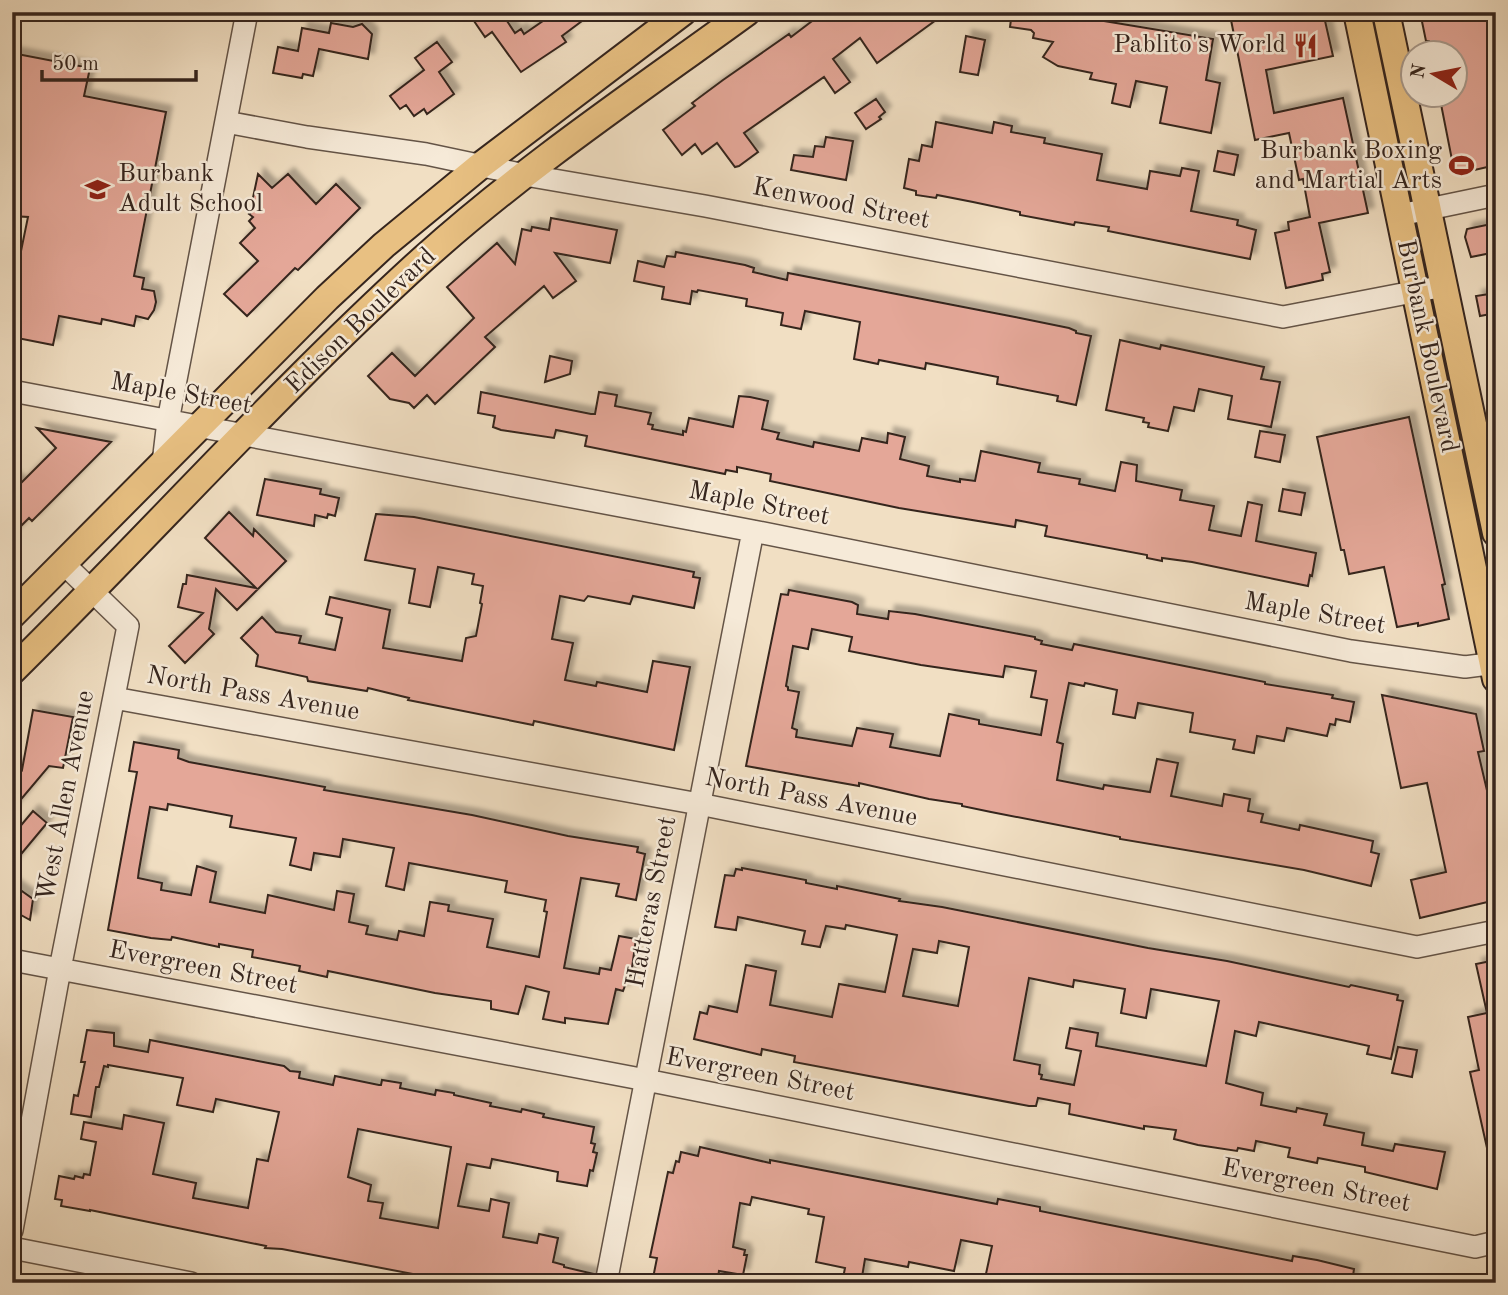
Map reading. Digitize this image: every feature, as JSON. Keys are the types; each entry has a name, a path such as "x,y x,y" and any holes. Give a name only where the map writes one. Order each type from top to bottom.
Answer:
{"main road":[{"name":"Edison Boulevard","path":"12,615 327,298 384,245 480,166 682,12"},
{"name":"Edison Boulevard","path":"12,671 93,592 246,433 425,257 524,175 747,12"},
{"name":"Burbank Boulevard","path":"1357,12 1495,669"},
{"name":"Burbank Boulevard","path":"1386,12 1444,286 1491,484 1496,533"}],"street":[{"path":"163,463 168,421 247,12"},
{"name":"Kenwood Street","path":"226,122 426,154 524,175 705,206 1283,317 1444,286"},
{"path":"1400,215 1496,195"},
{"name":"Maple Street","path":"12,391 246,433 752,531 1351,651 1495,669"},
{"path":"1457,492 1491,484"},
{"name":"Hatteras Street","path":"606,1283 752,531"},
{"name":"West Allen Avenue","path":"12,1230 128,626 64,564"},
{"name":"North Pass Avenue","path":"114,698 699,804 1417,947 1496,931"},
{"name":"Evergreen Street","path":"12,960 646,1080 1475,1247 1496,1242"},
{"path":"12,1248 191,1283"}],"building":[{"path":"486,12 501,12 515,33 521,29 524,34 556,12 594,12 562,36 566,42 521,72 492,32 485,37 474,21"},
{"path":"824,12 947,12 877,63 860,38 833,59 850,82 835,93 824,77 744,133 758,152 739,166 735,167 717,143 702,154 695,144 682,155 663,130 695,106 692,103 723,80 789,34 791,37"},
{"path":"1012,12 1088,12 1087,16 1104,21 1213,39 1206,80 1220,83 1211,133 1160,123 1167,87 1136,81 1130,107 1112,103 1116,84 1090,79 1092,73 1058,66 1043,57 1053,42 1033,38 1034,33 1031,30 1010,27"},
{"path":"1242,12 1323,12 1333,56 1266,70 1274,113 1343,98 1368,213 1319,223 1330,272 1322,274 1323,280 1286,288 1275,233 1289,230 1288,222 1310,217 1303,179 1299,180 1289,133 1255,140 1230,15"},
{"path":"1420,12 1496,12 1496,165 1466,172 1453,165 1442,108 1470,108 1470,38 1425,38"},
{"path":"331,23 353,27 362,24 372,34 368,59 319,49 313,76 303,74 302,78 273,73 278,47 298,51 302,28 329,33"},
{"path":"966,36 985,40 978,75 960,72"},
{"path":"437,42 452,62 439,72 454,94 427,114 424,109 414,116 406,105 400,109 390,96 424,70 415,58"},
{"path":"12,53 90,68 84,96 166,112 134,276 144,278 142,289 154,291 156,302 148,319 136,316 134,326 102,319 101,324 59,316 53,345 12,337 12,295 28,217 12,216"},
{"path":"876,99 885,112 879,117 881,119 866,129 855,113"},
{"path":"936,122 992,133 994,122 1012,126 1011,132 1045,138 1044,143 1102,154 1097,180 1147,189 1150,171 1180,176 1182,168 1199,171 1191,211 1238,220 1237,225 1256,230 1250,259 1108,231 1109,227 1075,222 1074,225 937,195 936,198 916,195 916,191 904,188 909,159 919,161 922,145 932,147"},
{"path":"826,137 853,141 846,180 791,170 794,155 813,157 815,146 824,147"},
{"path":"1218,151 1238,155 1234,175 1214,171"},
{"path":"258,174 272,188 288,174 316,204 336,184 360,208 247,316 224,294 258,261 240,243 255,228 249,221 253,217 249,214 253,210 251,207"},
{"path":"551,218 617,230 610,263 555,253 576,281 553,298 544,286 485,337 495,347 435,404 427,395 414,408 409,403 390,399 368,376 392,353 415,376 474,318 447,287 497,243 515,264 522,229 531,231 532,227 549,230"},
{"path":"1496,223 1496,252 1471,257 1465,237 1467,229"},
{"path":"676,252 745,265 754,268 753,272 787,280 788,273 1069,328 1076,333 1091,336 1076,405 1057,401 1058,396 997,384 998,377 926,363 925,369 879,360 878,364 854,359 860,322 805,311 801,329 781,325 783,313 746,306 747,299 698,290 692,291 690,304 662,299 664,287 634,281 638,261 664,267 667,256 675,257"},
{"path":"1496,293 1496,313 1480,316 1476,296"},
{"path":"1120,340 1160,349 1161,345 1264,367 1261,379 1280,382 1271,427 1228,419 1232,396 1199,389 1194,411 1174,407 1168,431 1148,427 1149,423 1143,422 1144,418 1106,410"},
{"path":"550,356 572,361 570,374 545,382"},
{"path":"481,392 591,414 595,414 599,392 617,395 615,406 651,413 648,424 653,425 652,429 683,435 689,418 733,427 739,396 750,397 768,401 762,429 779,433 777,439 813,447 814,442 859,451 862,438 887,443 888,433 905,437 900,459 929,466 927,476 960,482 960,479 975,481 981,451 1040,463 1038,472 1080,479 1079,484 1115,491 1121,462 1137,465 1136,481 1182,490 1180,500 1214,506 1209,530 1241,536 1248,502 1262,505 1256,541 1316,553 1312,576 1310,575 1308,586 1192,562 1162,558 1162,561 1147,558 1147,555 1045,536 1047,526 1016,520 1015,527 899,508 770,481 771,474 737,467 737,472 726,470 725,474 585,446 587,436 556,430 554,438 501,430 493,427 495,416 478,413"},
{"path":"1409,417 1445,584 1442,585 1449,619 1418,626 1418,623 1397,627 1384,567 1349,574 1344,550 1341,550 1317,437"},
{"path":"37,428 111,442 32,521 29,518 12,535 12,476 20,484 56,448"},
{"path":"1260,431 1285,435 1280,462 1255,457"},
{"path":"265,479 321,489 320,494 339,498 335,516 328,514 327,518 315,515 314,526 257,515"},
{"path":"1283,489 1305,493 1301,515 1279,511"},
{"path":"229,512 253,536 254,529 286,561 237,610 216,589 209,629 214,634 185,663 169,646 203,613 178,607 187,575 256,588 205,538"},
{"path":"376,514 414,517 694,572 693,577 700,578 694,608 633,596 630,604 588,596 584,601 560,596 552,639 573,643 565,680 596,686 597,682 647,692 653,661 690,667 674,750 534,721 533,725 408,700 409,698 368,688 367,691 308,681 307,677 256,666 258,655 241,638 262,617 276,632 301,636 299,643 335,650 342,618 326,614 330,597 390,610 383,648 462,661 466,638 476,636 483,586 472,584 474,574 438,567 430,607 409,603 415,569 365,560"},
{"path":"789,590 852,602 858,605 857,614 888,619 889,611 915,614 1035,637 1042,641 1041,644 1072,650 1074,644 1265,684 1333,695 1332,698 1354,702 1350,722 1336,719 1335,725 1330,724 1327,736 1287,728 1284,741 1257,736 1254,753 1233,749 1235,740 1190,732 1193,713 1138,703 1135,718 1113,714 1117,690 1085,683 1084,686 1069,683 1057,742 1063,744 1057,780 1103,789 1104,785 1150,792 1157,759 1178,763 1171,796 1222,806 1224,794 1250,799 1248,811 1263,814 1261,822 1299,830 1300,825 1373,841 1371,852 1379,854 1371,886 1304,870 1120,839 859,783 859,786 746,766 781,594 788,595","holes":["812,629 852,637 849,651 921,665 1003,677 1005,666 1036,671 1031,697 1047,700 1041,735 979,724 979,720 949,714 940,756 890,747 893,734 857,728 852,746 796,737 797,730 792,728 799,692 788,690 786,686 793,646 808,649"]},
{"path":"1382,695 1476,714 1484,751 1478,752 1496,829 1496,900 1420,918 1411,880 1446,872 1427,783 1401,788"},
{"path":"33,710 73,717 63,768 49,766 12,810 12,761 22,770"},
{"path":"134,742 179,750 178,758 189,762 325,787 324,790 638,847 637,852 645,854 636,900 616,896 619,884 581,878 564,968 599,974 600,968 611,970 619,936 636,939 631,975 623,991 616,989 608,1024 565,1018 565,1023 543,1019 549,992 526,986 518,1014 491,1009 491,1001 435,993 328,971 327,977 299,971 300,966 252,957 253,950 108,930 137,772 129,771","holes":["168,804 232,816 230,827 296,838 290,865 311,870 314,853 340,857 343,839 394,848 386,886 404,890 409,863 507,881 505,892 546,900 544,911 547,912 539,957 487,947 493,919 448,911 449,905 430,902 424,936 399,931 397,940 366,934 368,926 349,922 354,894 337,891 334,910 268,895 265,913 210,902 216,872 197,866 191,895 161,890 162,883 138,878 150,807 167,810"]},
{"path":"33,811 47,823 12,865 12,836"},
{"path":"736,869 806,880 806,883 837,889 837,886 900,899 899,901 1398,995 1397,1000 1403,1001 1391,1059 1367,1054 1369,1046 1259,1022 1256,1036 1235,1031 1226,1083 1263,1093 1261,1105 1296,1112 1297,1108 1327,1114 1324,1125 1364,1133 1362,1145 1393,1151 1395,1144 1445,1152 1437,1189 1365,1172 1365,1167 1318,1158 1317,1163 1288,1157 1290,1148 1256,1141 1254,1151 1198,1145 1174,1139 1176,1130 1144,1126 1144,1129 1069,1114 1070,1104 1038,1098 1036,1106 1029,1106 794,1062 795,1056 762,1049 761,1055 694,1039 700,1012 707,1014 709,1006 737,1012 746,965 776,971 770,1005 832,1017 839,984 885,992 897,935 846,925 845,929 826,926 820,947 802,944 805,931 738,917 736,930 715,927 725,875 734,876","holes":["939,941 969,947 958,1006 903,996 913,949 937,953","1029,978 1073,987 1074,980 1125,989 1121,1013 1146,1018 1151,989 1219,1001 1206,1066 1096,1046 1098,1033 1070,1028 1066,1048 1081,1051 1074,1085 1041,1079 1040,1065 1014,1060"]},
{"path":"12,884 33,899 30,920 12,910"},
{"path":"1496,960 1496,1156 1489,1157 1470,1072 1479,1070 1468,1017 1487,1013 1476,964"},
{"path":"87,1030 114,1033 114,1046 148,1052 150,1040 284,1066 290,1071 300,1072 299,1078 333,1085 335,1076 379,1085 382,1080 401,1083 400,1088 435,1095 436,1090 454,1093 491,1103 490,1106 521,1112 522,1109 544,1114 543,1117 594,1127 591,1143 595,1144 593,1152 597,1153 587,1186 557,1181 558,1172 492,1159 490,1168 467,1164 458,1206 489,1211 491,1199 509,1203 503,1237 537,1243 539,1234 558,1238 553,1262 594,1274 593,1283 460,1283 265,1248 266,1246 61,1206 62,1200 55,1199 59,1176 74,1179 75,1176 83,1178 84,1174 90,1175 96,1142 81,1139 84,1122 122,1129 124,1115 164,1123 153,1174 196,1183 193,1198 248,1208 257,1159 268,1161 279,1112 216,1099 213,1112 177,1105 183,1078 108,1065 104,1066 99,1087 96,1087 91,1117 71,1114 85,1062 81,1062","holes":["358,1129 451,1147 438,1228 380,1218 383,1203 368,1201 371,1185 348,1177"]},
{"path":"1398,1047 1417,1050 1412,1077 1392,1073"},
{"path":"700,1147 770,1163 770,1160 997,1204 998,1199 1040,1207 1040,1211 1292,1261 1293,1256 1317,1260 1354,1269 1352,1283 984,1283 992,1246 961,1240 954,1271 909,1262 908,1267 865,1259 861,1283 842,1283 845,1268 816,1262 824,1217 808,1214 809,1209 752,1197 750,1205 740,1203 733,1247 745,1250 744,1255 747,1255 743,1275 719,1271 717,1283 652,1283 657,1258 650,1257 668,1172 673,1173 681,1152 698,1156"}],"place":[{"name":"Pablito's World","path":"1306,45"},
{"name":"Burbank Boxing and Martial Arts","path":"1462,166"},
{"name":"Burbank Adult School","path":"98,189"}]}
